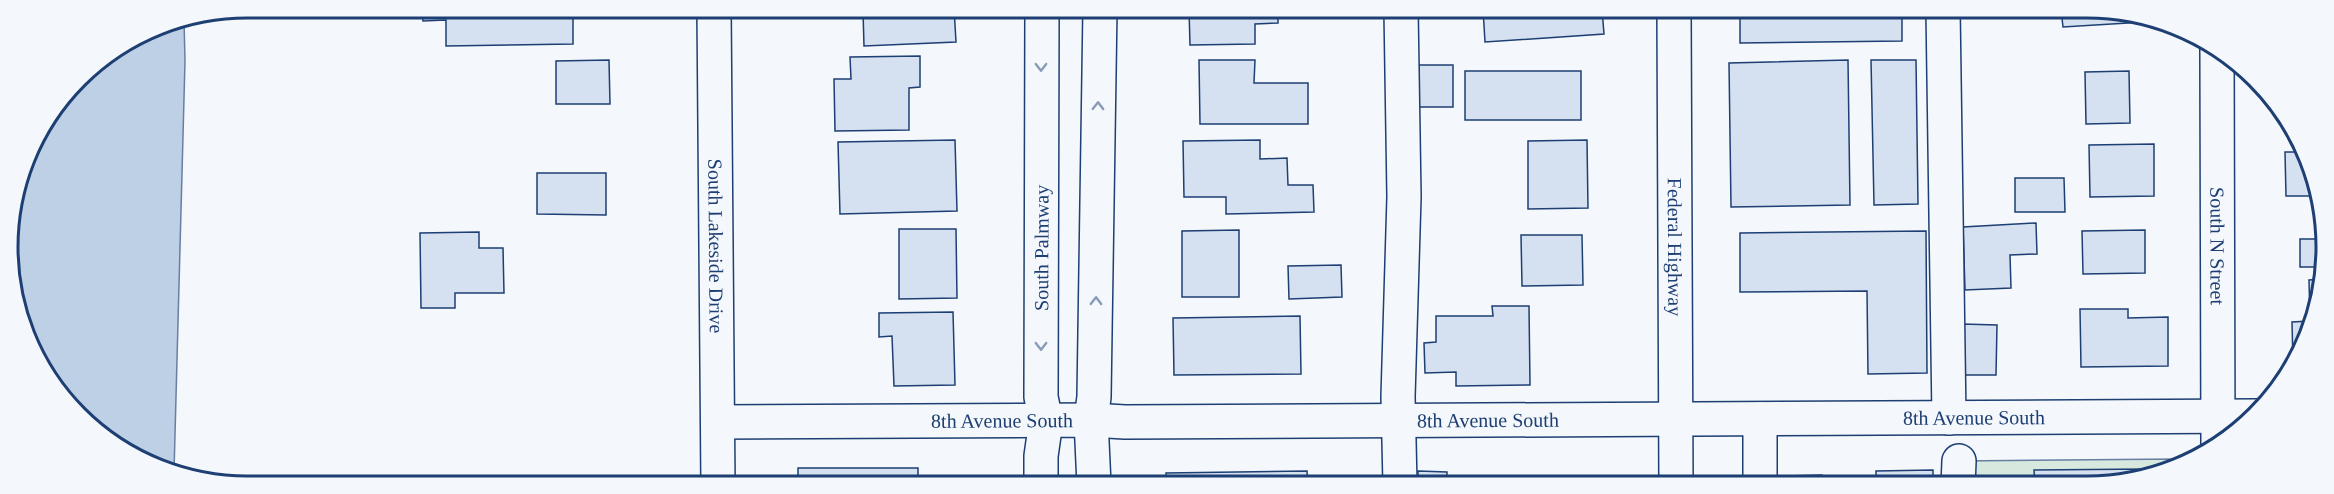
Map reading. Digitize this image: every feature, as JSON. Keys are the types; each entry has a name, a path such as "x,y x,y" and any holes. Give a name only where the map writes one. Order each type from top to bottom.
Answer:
{"street":[{"name":"South Lakeside Drive","path":"714,18 718,476"},
{"name":"South Palmway","path":"1041,18 1041,397 1046,421 1041,456 1041,476"},
{"path":"1094,476 1091,420 1094,397 1100,18"},
{"path":"1400,476 1398,421 1404,197 1401,18"},
{"name":"Federal Highway","path":"1674,18 1676,476"},
{"path":"1943,18 1949,418"},
{"name":"South N Street","path":"2217,59 2218,430"},
{"name":"8th Avenue South","path":"718,422 1949,418 2218,430"},
{"path":"1760,419 1760,476"}],"shaded area":[{"path":"2175,459 2132,472 2102,476 1959,476 1959,461"}],"water":[{"path":"184,27 174,464 132,445 108,429 85,409 65,386 35,335 30,321 22,292 18,262 18,232 22,202 35,159 65,108 85,85 108,65 132,49 159,35"}],"building":[{"path":"423,18 573,18 573,44 446,46 446,20 423,21"},
{"path":"863,18 955,18 956,42 864,46"},
{"path":"1189,18 1278,18 1278,23 1255,24 1255,44 1190,45"},
{"path":"1484,18 1603,18 1604,34 1485,42"},
{"path":"1740,18 1902,18 1902,41 1740,43"},
{"path":"2062,18 2102,18 2134,23 2063,27"},
{"path":"920,56 920,87 909,88 909,130 835,131 834,79 851,79 850,57"},
{"path":"609,60 610,104 556,104 556,61"},
{"path":"1199,60 1255,60 1254,83 1308,83 1308,124 1200,124"},
{"path":"1848,60 1850,205 1731,207 1729,63"},
{"path":"1871,60 1916,60 1918,204 1874,205"},
{"path":"1419,65 1453,65 1453,107 1419,107"},
{"path":"1465,71 1581,71 1581,120 1465,120"},
{"path":"2129,71 2130,123 2086,124 2085,72"},
{"path":"955,140 957,211 840,214 838,142"},
{"path":"1260,140 1260,159 1287,158 1288,185 1313,185 1314,212 1226,214 1226,197 1184,197 1183,141"},
{"path":"1587,140 1588,208 1528,209 1528,141"},
{"path":"2154,144 2154,196 2090,197 2089,145"},
{"path":"2285,152 2295,152 2310,196 2286,196"},
{"path":"537,173 606,173 606,215 537,214"},
{"path":"2015,178 2064,178 2065,212 2015,212"},
{"path":"2036,223 2037,254 2010,255 2011,288 1965,290 1963,227"},
{"path":"899,229 956,229 957,298 899,299"},
{"path":"1239,230 1239,297 1182,297 1182,231"},
{"path":"2145,230 2145,273 2083,274 2082,231"},
{"path":"1926,231 1927,373 1868,374 1867,291 1740,292 1740,233"},
{"path":"479,232 479,248 503,248 504,293 455,293 455,308 421,308 420,233"},
{"path":"1521,235 1582,235 1583,285 1522,286"},
{"path":"2300,239 2316,239 2315,267 2300,267"},
{"path":"1341,265 1342,297 1289,299 1288,266"},
{"path":"2309,280 2314,280 2310,301"},
{"path":"1492,306 1529,306 1530,385 1456,386 1456,372 1425,373 1424,343 1436,342 1436,316 1493,316"},
{"path":"2080,309 2128,309 2128,318 2168,317 2168,366 2081,367"},
{"path":"953,312 955,385 894,386 892,336 879,337 879,313"},
{"path":"1300,316 1301,374 1174,375 1173,318"},
{"path":"2304,321 2293,347 2292,322"},
{"path":"1962,324 1997,325 1996,375 1961,375"},
{"path":"798,468 918,468 918,476 798,476"},
{"path":"2142,469 2102,476 2034,476 2034,470"},
{"path":"1933,470 1933,476 1876,476 1876,471"},
{"path":"1307,471 1307,476 1166,476 1166,473"},
{"path":"1418,471 1447,472 1447,476 1418,476"}]}
